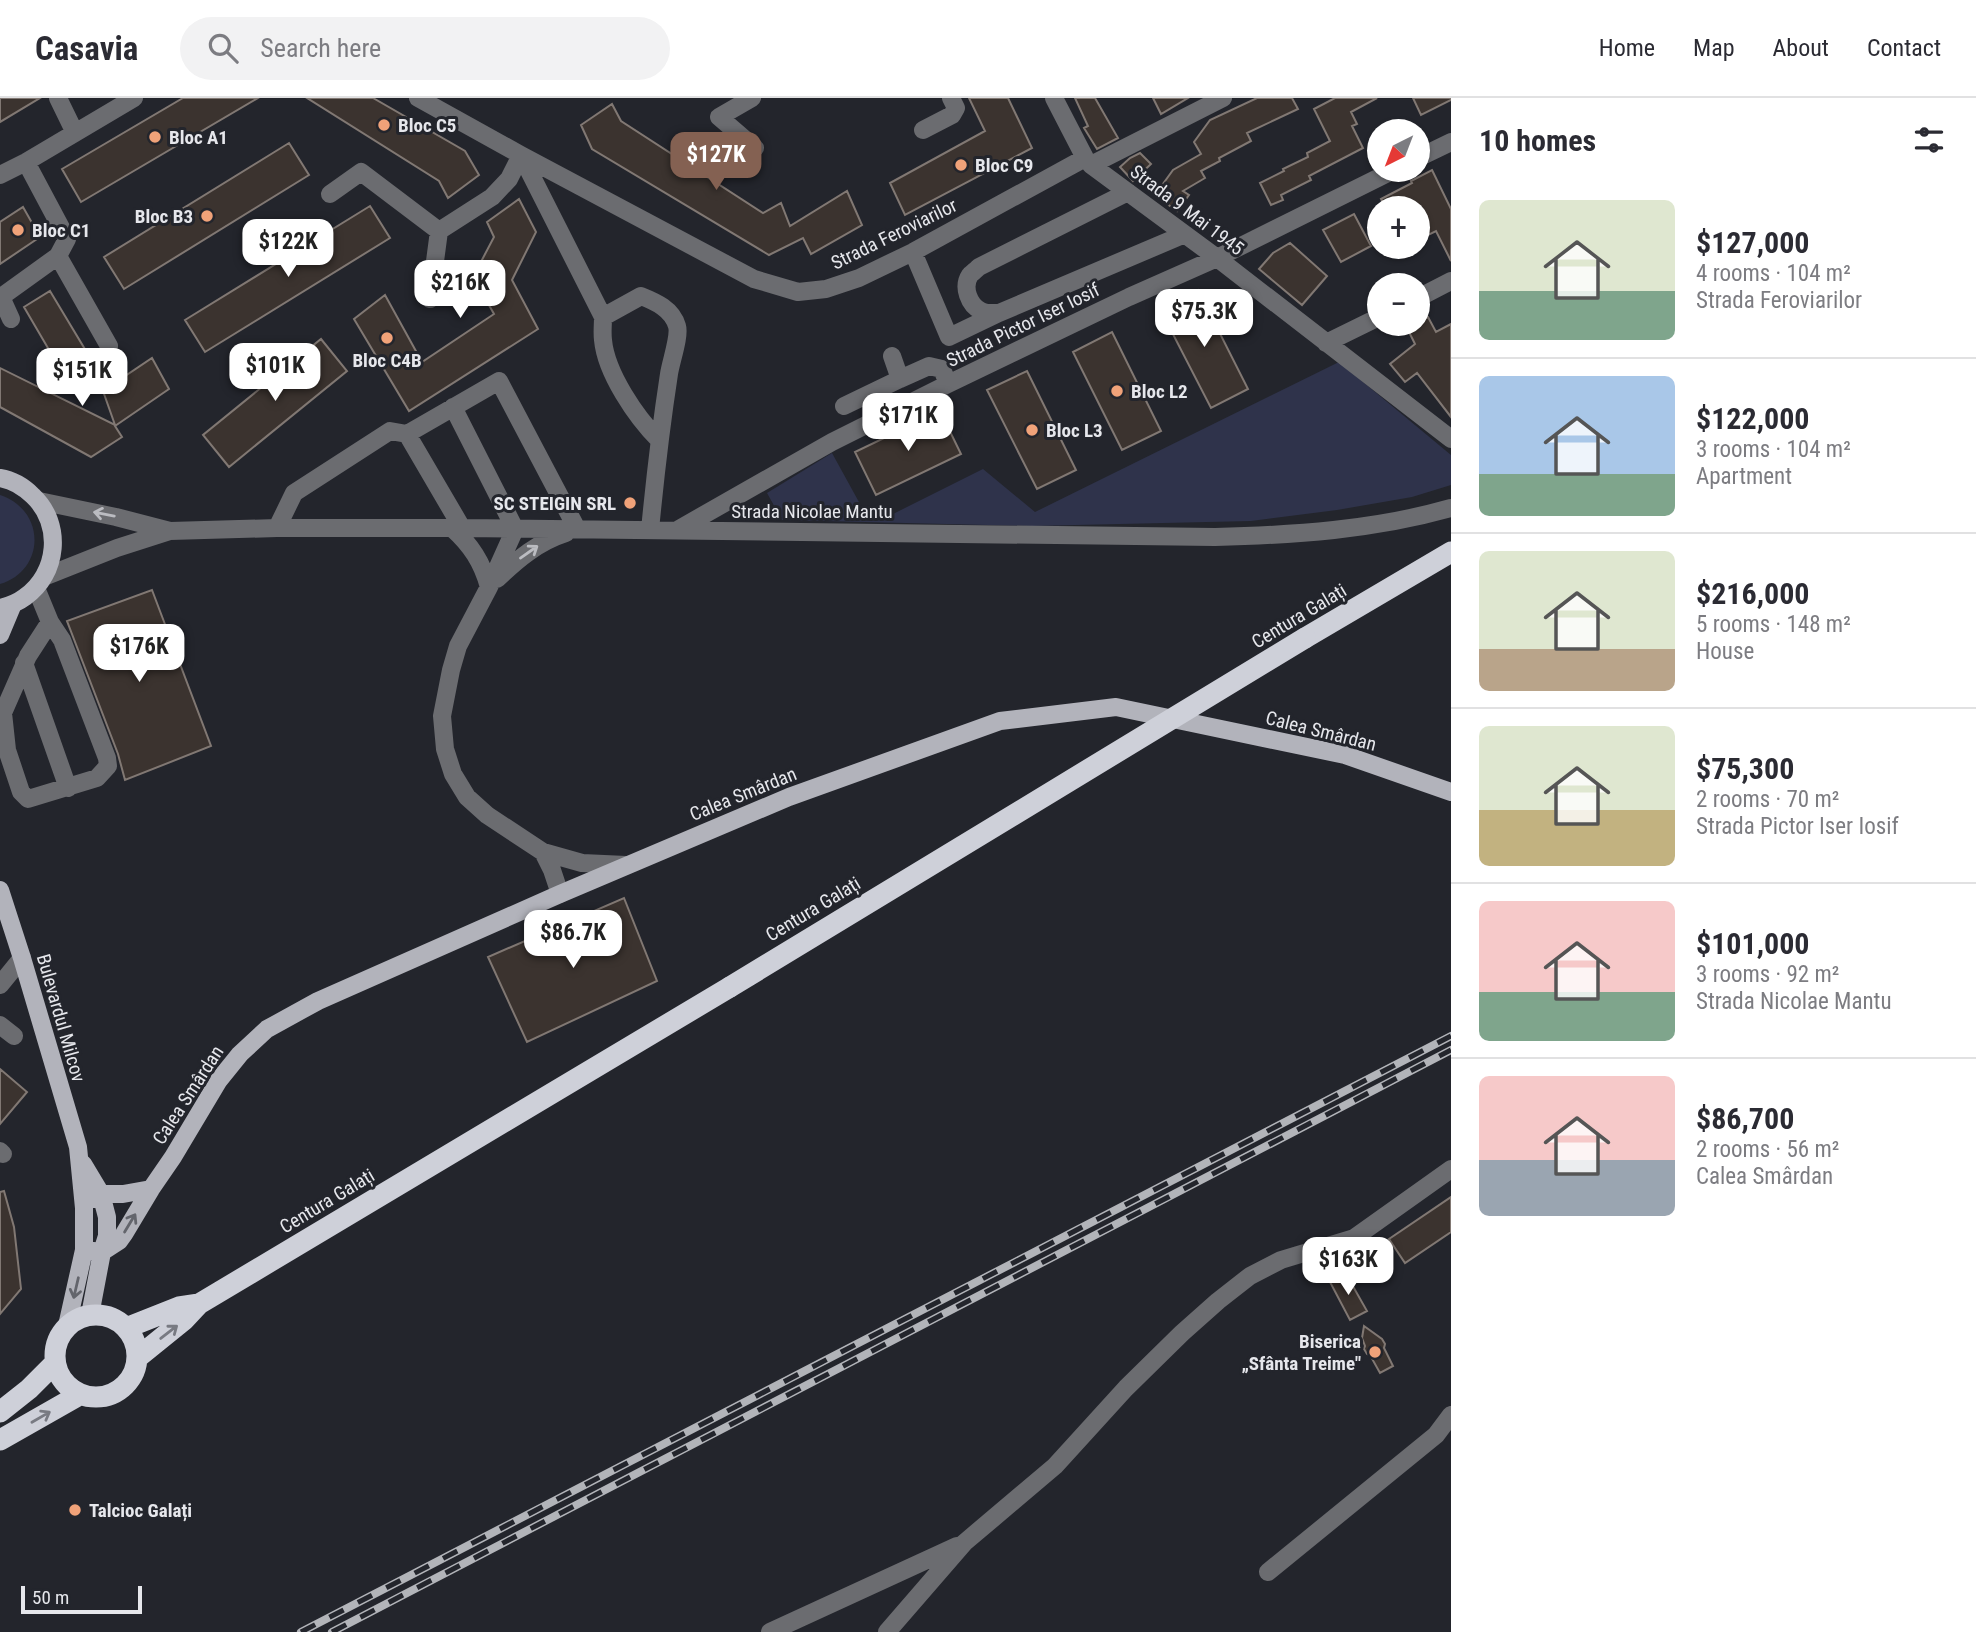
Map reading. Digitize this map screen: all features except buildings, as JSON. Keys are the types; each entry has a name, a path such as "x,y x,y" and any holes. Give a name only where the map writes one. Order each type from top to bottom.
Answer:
{"highway":[{"name":"Centura Galați","path":"137,1357 184,1320 199,1304 1451,552"},
{"name":"Centura Galați","path":"126,1328 179,1307 199,1304"},
{"path":"90,1315 107,1316 126,1328 134,1342 137,1357 135,1368 123,1387 103,1396 81,1394 64,1382 55,1363 59,1337 67,1326 90,1315"},
{"path":"0,1412 29,1389 55,1363"},
{"path":"0,1440 81,1394"}],"main road":[{"path":"0,478 24,488 38,501 46,512 53,538 53,552 40,582 26,597 7,606 0,635"},
{"name":"Calea Smârdan","path":"96,1253 119,1241 219,1080 240,1054 267,1029 318,1001 626,865 789,797 1000,721 1116,707 1345,755 1451,792"},
{"name":"Bulevardul Milcov","path":"0,890 79,1158 84,1208 96,1253 90,1315"},
{"name":"Bulevardul Milcov","path":"79,1158 101,1194"},
{"path":"84,1208 101,1194 123,1194 151,1189"},
{"path":"96,1253 107,1236 107,1217 101,1194"},
{"name":"Bulevardul Milcov","path":"67,1326 96,1253"}],"street":[{"path":"58,98 75,133"},
{"path":"0,175 134,98"},
{"name":"Strada Feroviarilor","path":"418,98 754,279 798,292 826,289 859,278 1088,161 1223,98"},
{"path":"752,98 719,117 755,148"},
{"path":"923,130 952,115 956,108 951,98"},
{"name":"Strada 9 Mai 1945","path":"1054,98 1088,161 1451,439"},
{"path":"1430,152 1451,142"},
{"path":"429,299 439,231 492,197 509,179 521,155"},
{"path":"521,155 603,317 603,341 608,360 628,402 659,440"},
{"path":"11,318 1,297 58,256 67,239 26,162"},
{"path":"330,194 361,172 439,231"},
{"name":"Strada Pictor Iser Iosif","path":"676,530 832,442 1370,182"},
{"path":"999,313 984,313 975,307 966,286 970,274 1128,192"},
{"path":"913,252 949,337 1185,234"},
{"path":"58,256 109,346"},
{"path":"1430,292 1451,281"},
{"path":"603,317 640,296 659,303 674,318 678,330 659,440 650,530"},
{"path":"1326,344 1367,323"},
{"path":"892,356 900,379"},
{"path":"844,406 929,366 942,369 948,384"},
{"path":"277,528 294,493 390,431 407,434 499,380 577,529 536,546 489,587"},
{"path":"453,407 515,528 489,587 458,646 451,670 442,716 445,749 453,774 467,797 487,815 543,852 582,863 626,865"},
{"path":"407,434 457,528 484,567 489,587"},
{"name":"Strada Nicolae Mantu","path":"38,501 170,531 515,528 1263,536 1325,532 1396,521 1451,508"},
{"name":"Strada Nicolae Mantu","path":"40,582 117,548 170,531"},
{"path":"40,582 50,622 62,640 108,766 97,778 28,799 21,792 6,750 4,713 24,663 50,622"},
{"path":"24,663 68,788"},
{"path":"543,852 555,876 560,894"},
{"path":"0,985 22,958"},
{"path":"887,1632 964,1543 1055,1466 1126,1388 1182,1333 1234,1288 1250,1276 1281,1261 1353,1238 1451,1169"},
{"path":"1268,1572 1436,1435 1451,1415"},
{"path":"770,1632 964,1543"}],"shaded area":[{"path":"1339,362 1451,455 1451,485 1412,497 1251,521 1032,526 782,520 767,493 832,453 865,513 893,514 983,469 1035,512"},
{"path":"0,495 26,513 34,540 32,554 26,566 15,577 0,584"}],"railway":[{"path":"301,1632 1451,1036"},
{"path":"332,1632 1451,1050"}],"place":[{"name":"Bloc C5","path":"384,125"},
{"name":"Bloc A1","path":"155,137"},
{"name":"Bloc C9","path":"961,165"},
{"name":"Bloc B3","path":"207,216"},
{"name":"Bloc C1","path":"18,230"},
{"name":"Bloc C4B","path":"387,338"},
{"name":"Bloc L2","path":"1117,391"},
{"name":"Bloc L3","path":"1032,430"},
{"name":"SC STEIGIN SRL","path":"630,503"},
{"name":"Biserica „Sfânta Treime\"","path":"1375,1352"},
{"name":"Talcioc Galați","path":"75,1510"}]}
